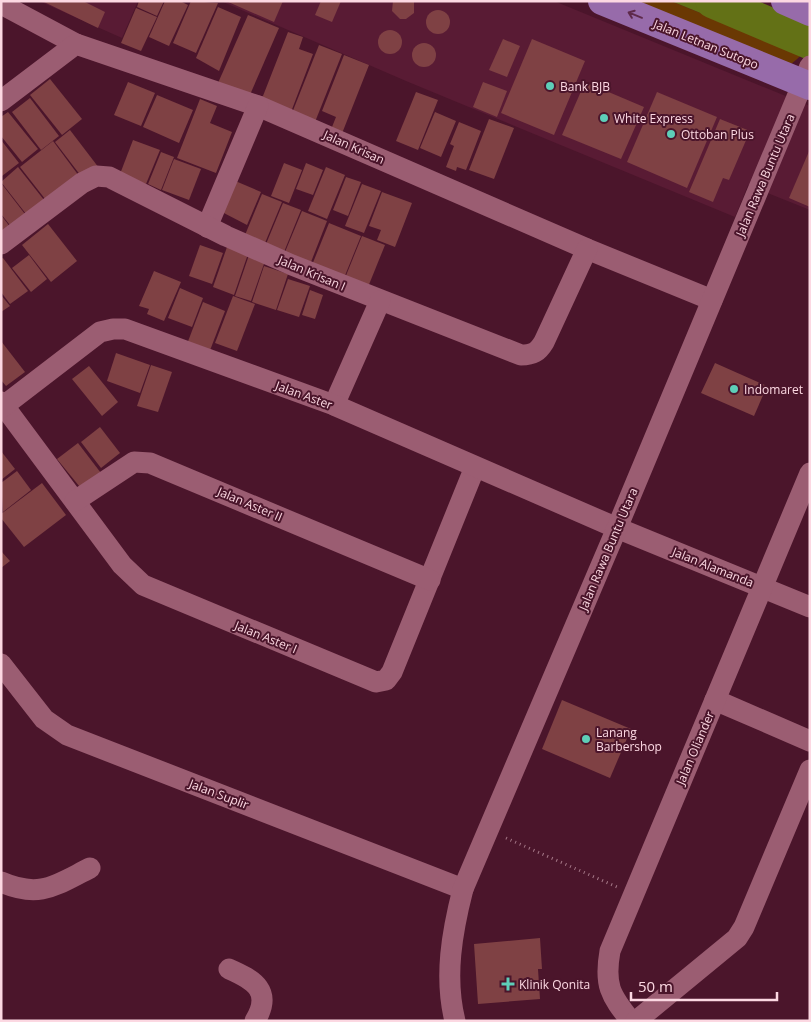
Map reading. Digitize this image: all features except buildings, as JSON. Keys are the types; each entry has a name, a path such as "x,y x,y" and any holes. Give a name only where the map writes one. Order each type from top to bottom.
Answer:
{"main road":[{"name":"Jalan Letnan Sutopo","path":"602,1 807,78"},
{"path":"785,1 810,12"}],"street":[{"name":"Jalan Krisan","path":"3,5 76,44 258,106 587,249 712,300"},
{"path":"1,101 76,44"},
{"name":"Jalan Rawa Buntu Utara","path":"455,1021 449,997 452,932 463,889 807,78"},
{"path":"207,227 258,106"},
{"name":"Jalan Krisan I","path":"1,244 82,183 103,176 207,227 380,301 521,355 531,355 544,342 587,249"},
{"path":"334,405 380,301"},
{"name":"Jalan Aster","path":"2,405 100,332 113,328 125,329 334,405 617,528"},
{"name":"Jalan Aster I","path":"2,405 122,565 143,585 376,682 386,680 392,672 475,467"},
{"name":"Jalan Aster II","path":"75,501 134,462 150,463 430,580"},
{"name":"Jalan Oliander","path":"631,1021 612,997 607,971 610,951 810,473"},
{"name":"Jalan Alamanda","path":"617,528 810,607"},
{"name":"Jalan Suplir","path":"1,664 44,719 67,735 463,889"},
{"path":"715,700 810,741"},
{"path":"636,1021 737,938 744,927 810,770"},
{"path":"1,882 25,891 41,890 90,868"},
{"path":"229,969 251,979 259,988 262,998 259,1014 255,1021"}],"path":[{"path":"488,831 634,894"}],"shaded area":[{"path":"39,1 138,1 122,38"},
{"path":"221,1 554,1 810,106 810,210 748,185 735,217 406,81"},
{"path":"634,1 671,1 792,50 800,32 728,1 755,1 809,23 809,37 802,54 787,66"},
{"path":"671,1 728,1 801,32 792,50"}],"waterway":[{"path":"713,1 810,42"}],"place":[{"name":"Bank BJB","path":"550,86"},
{"name":"White Express","path":"604,118"},
{"name":"Ottoban Plus","path":"671,134"},
{"name":"Indomaret","path":"734,389"},
{"name":"Lanang Barbershop","path":"586,739"},
{"name":"Klinik Qonita","path":"508,984"}]}
